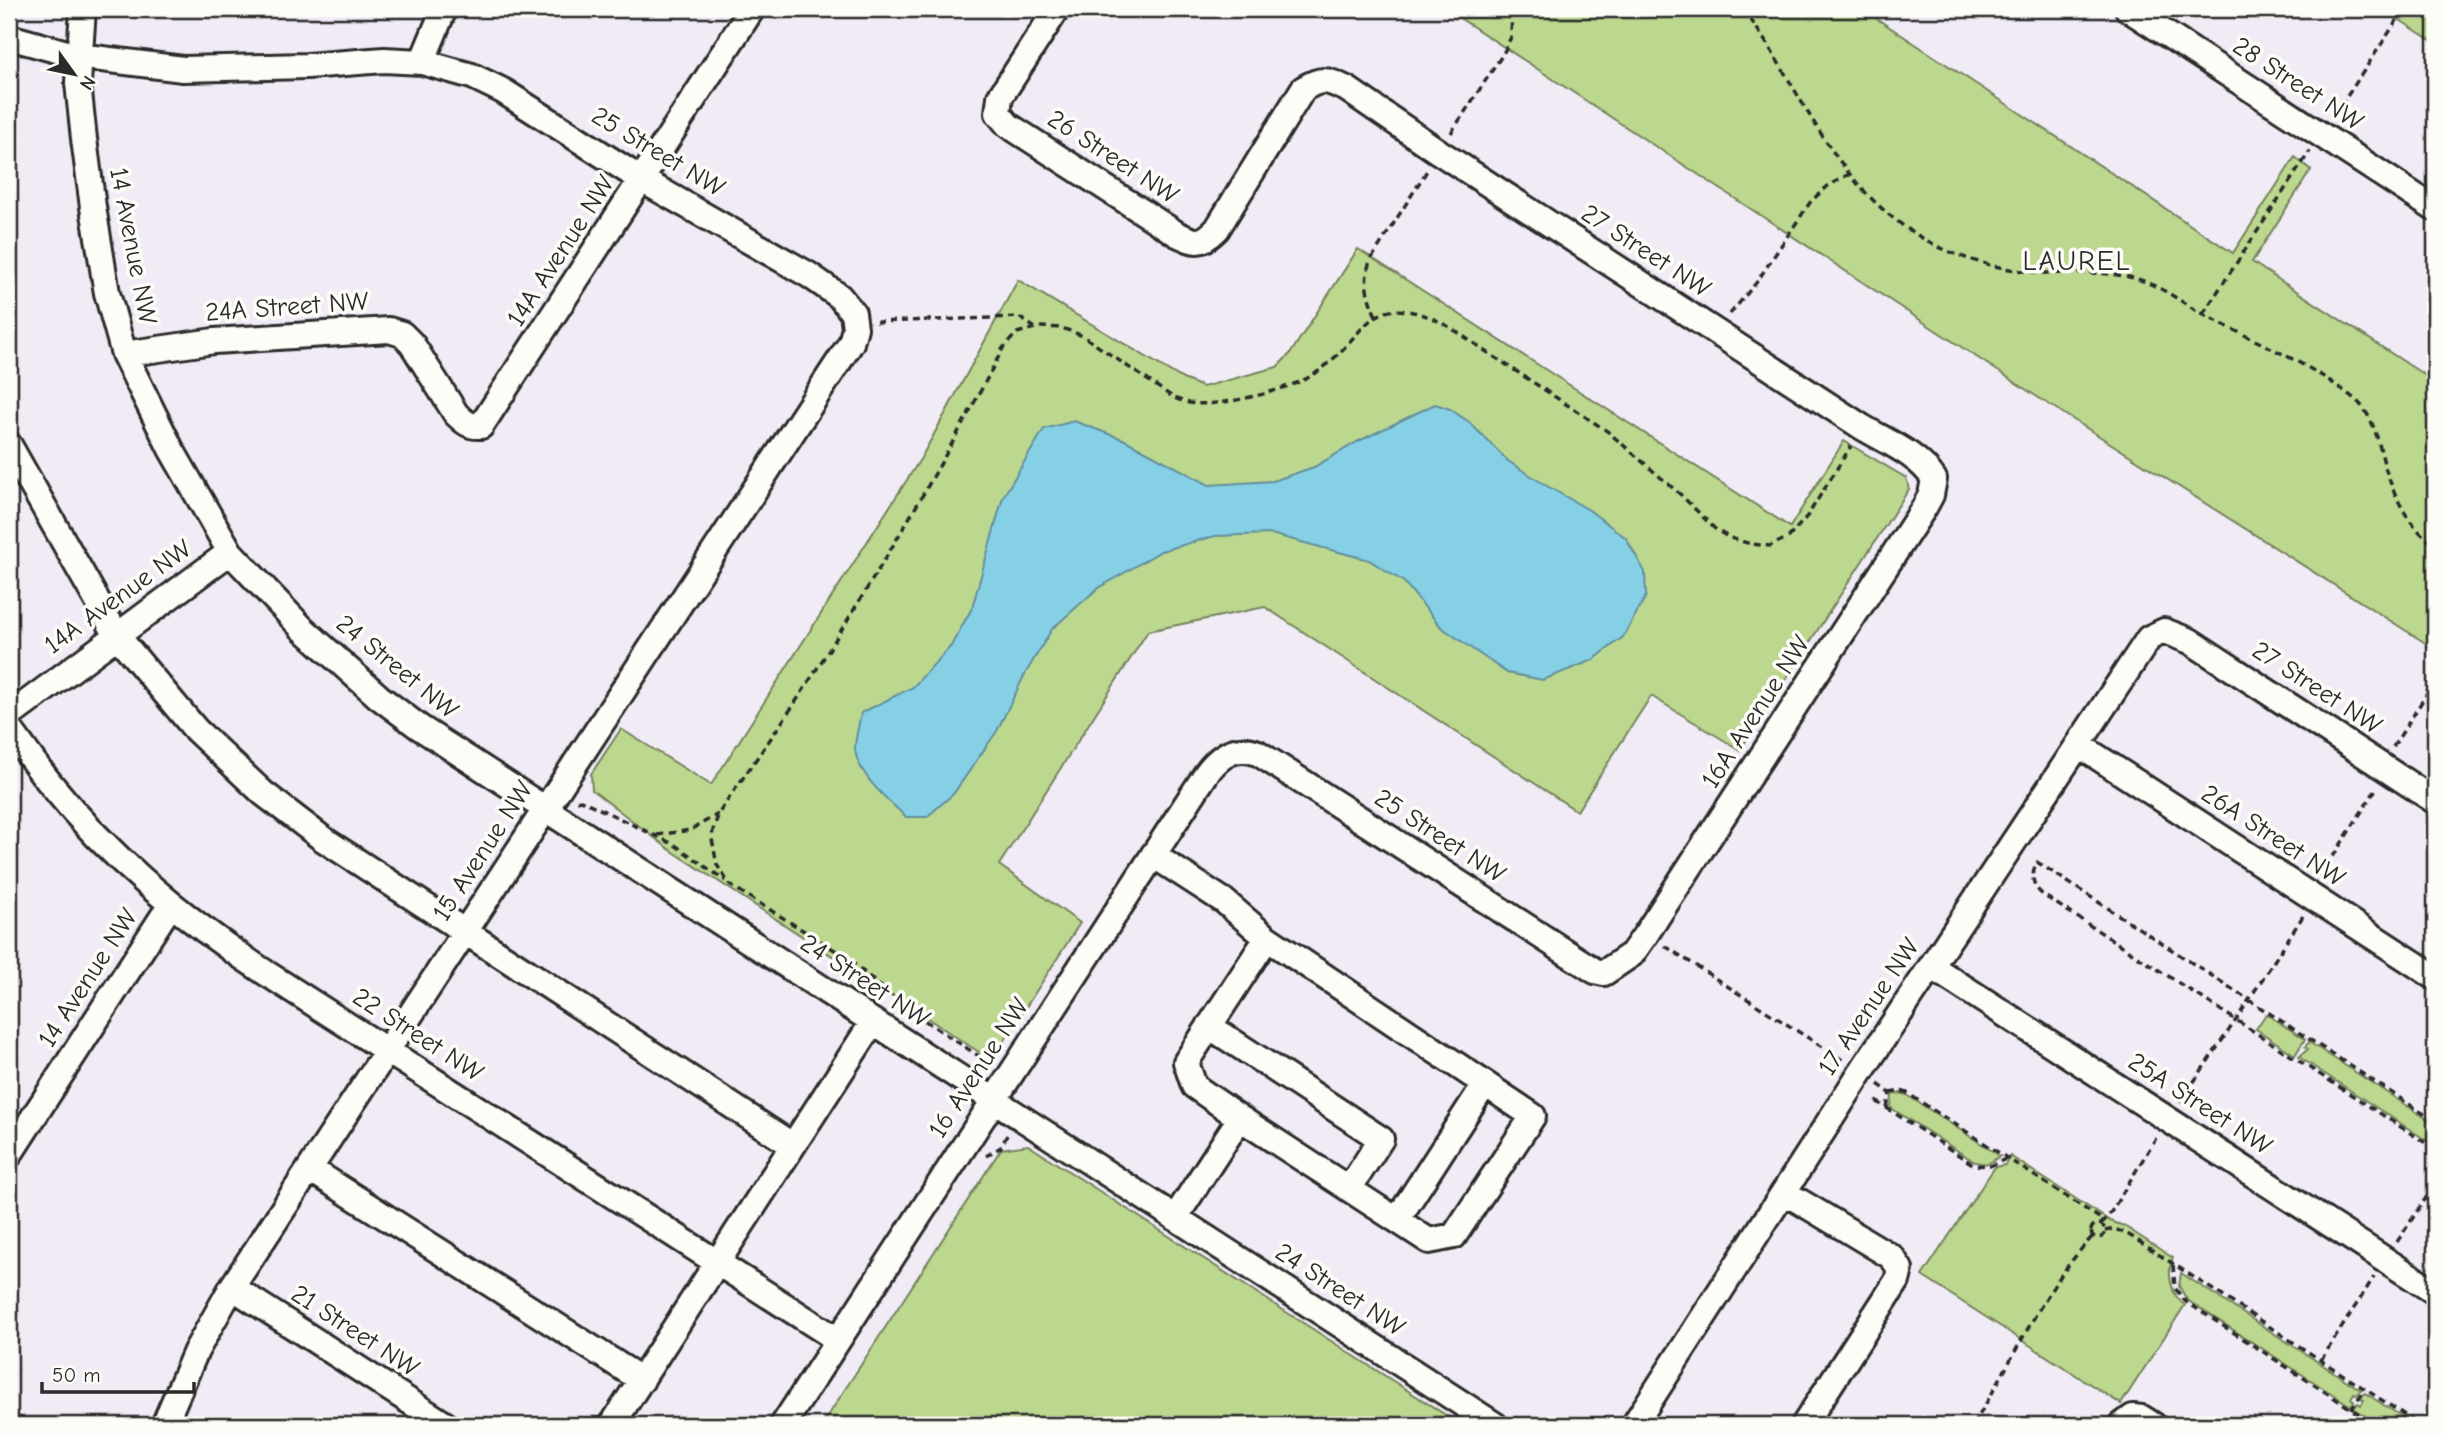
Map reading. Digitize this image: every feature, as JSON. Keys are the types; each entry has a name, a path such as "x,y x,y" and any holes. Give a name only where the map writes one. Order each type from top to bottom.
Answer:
{"street":[{"name":"14 Avenue NW","path":"83,9 78,83 93,207 107,293 124,354 171,449 230,552"},
{"path":"422,62 444,9"},
{"name":"14A Avenue NW","path":"487,419 752,9"},
{"name":"26 Street NW","path":"1057,9 1000,97 998,113 1009,125 1166,227 1190,240 1201,242"},
{"name":"28 Street NW","path":"2128,9 2435,209"},
{"name":"25 Street NW","path":"9,37 78,56 183,69 307,66 384,60 422,62 472,76 503,90 642,180 809,275 839,296 853,318"},
{"name":"27 Street NW","path":"1201,242 1217,229 1303,89 1321,80 1347,89 1439,152 1862,427 1916,459 1927,468 1934,479"},
{"name":"15 Avenue NW","path":"164,1425 197,1351 232,1287 851,343 853,318"},
{"name":"24A Street NW","path":"124,354 214,341 389,330 402,334 412,344 456,415 474,427 481,426 487,419"},
{"path":"9,445 116,634 196,730 263,793 323,839 792,1145"},
{"name":"16A Avenue NW","path":"1614,968 1632,954 1646,934 1924,508 1931,495 1934,479"},
{"name":"14A Avenue NW","path":"9,716 230,552"},
{"name":"24 Street NW","path":"230,552 302,628 379,697 419,727 1495,1425"},
{"name":"27 Street NW","path":"2164,631 2190,641 2435,801"},
{"name":"17 Avenue NW","path":"1634,1425 1931,967 2149,638 2164,631"},
{"name":"22 Street NW","path":"9,728 55,789 101,839 171,904 227,948 838,1340"},
{"name":"26A Street NW","path":"2079,745 2435,977"},
{"name":"25 Street NW","path":"1233,751 1250,750 1258,753 1595,971 1604,973 1614,968"},
{"name":"16 Avenue NW","path":"783,1425 1214,762 1233,751"},
{"path":"1153,855 1224,901 1267,938 1532,1116 1454,1236 1429,1241 1194,1086 1185,1062 1267,938"},
{"name":"14 Avenue NW","path":"9,1155 171,904"},
{"name":"25A Street NW","path":"1931,967 2435,1292"},
{"path":"612,1425 873,1022"},
{"path":"1209,1026 1381,1139 1349,1189"},
{"path":"1397,1220 1485,1084"},
{"path":"1175,1218 1240,1118"},
{"path":"310,1169 642,1380"},
{"path":"1784,1192 1892,1257 1900,1269 1897,1281 1804,1425"},
{"name":"21 Street NW","path":"232,1287 446,1425"}],"path":[{"path":"1448,138 1503,54 1511,37 1512,9"},
{"path":"1742,9 1780,62 1818,131 1849,174 1898,222 1941,248 1966,258 2018,271 2129,277 2168,292 2203,314 2292,360 2355,398 2373,423 2396,498 2423,537 2435,545"},
{"path":"2203,314 2398,19"},
{"path":"1376,317 1367,293 1365,276 1370,261 1429,168"},
{"path":"1717,332 1732,309 1756,283 1811,201 1828,186 1849,174"},
{"path":"730,884 717,865 712,839 719,813 803,691 933,478 1003,348 1017,333 1035,328 1062,328 1083,336 1174,398 1190,403 1217,403 1286,388 1313,375 1334,358 1364,323 1376,317 1393,310 1425,314 1446,325 1607,431 1681,495 1716,530 1730,538 1751,544 1770,546 1789,537 1808,515 1862,427"},
{"path":"853,318 1019,317 1035,328"},
{"path":"2391,750 2435,681"},
{"path":"2318,881 2377,786"},
{"path":"544,810 581,800 657,835 846,957 898,1002 987,1061 1008,1079"},
{"path":"657,835 691,830 719,813"},
{"path":"2435,1121 2037,862 2032,878 2038,891 2435,1149"},
{"path":"2176,1107 2236,1020 2306,910"},
{"path":"1646,934 1854,1068"},
{"path":"1877,1084 1890,1093 1905,1091 2103,1222 2105,1231 2102,1237 2093,1236"},
{"path":"1887,1108 1890,1093"},
{"path":"1876,1101 1974,1165 1990,1166 2008,1158"},
{"path":"1972,1425 2007,1369 2045,1297 2093,1236 2092,1227 2103,1222 2160,1131"},
{"path":"2392,1250 2435,1184"},
{"path":"2105,1231 2120,1230 2420,1425"},
{"path":"2173,1264 2175,1288 2185,1301 2376,1425"},
{"path":"2321,1360 2379,1270"},
{"path":"2351,1409 2365,1389"}],"green space":[{"path":"1446,9 1862,9 2233,253 2295,157 2311,170 2252,262 2435,382 2435,649 2039,398"},
{"path":"2383,9 2435,9 2435,43"},
{"path":"1358,249 1790,527 1844,441 1906,478 1909,489 1740,750 1651,696 1577,811 1265,607 1148,631 999,865 1080,923 997,1052 985,1056 669,849 592,790 591,774 621,729 711,785 921,458 1018,280 1183,379 1203,387 1277,367 1290,354"},
{"path":"2266,1014 2305,1039 2295,1055 2256,1029"},
{"path":"2309,1042 2435,1124 2435,1146 2299,1057 2308,1049 2305,1047"},
{"path":"1892,1095 1907,1095 2000,1156 1988,1164 1975,1162 1891,1108"},
{"path":"1028,1145 1461,1425 822,1425 1001,1149"},
{"path":"2010,1156 2173,1258 2171,1283 2176,1296 2185,1305 2121,1404 1922,1276 1995,1167 2005,1165"},
{"path":"2181,1273 2361,1390 2357,1395 2354,1393 2351,1406 2187,1300 2179,1286"},
{"path":"2365,1393 2415,1425 2380,1425 2354,1409 2358,1403 2361,1405 2364,1400 2361,1398"}],"water":[{"path":"1435,404 1450,409 1469,422 1508,461 1589,510 1626,538 1645,572 1646,596 1623,637 1593,660 1543,680 1507,673 1441,627 1404,582 1369,560 1271,534 1215,536 1161,551 1097,589 1052,629 1024,676 997,731 954,793 927,817 906,817 866,776 856,756 855,746 861,713 913,687 951,646 972,608 1003,497 1044,429 1074,421 1125,440 1209,485 1273,481 1314,467 1357,442"}],"district":[{"name":"LAUREL","path":"2077,261"}]}
